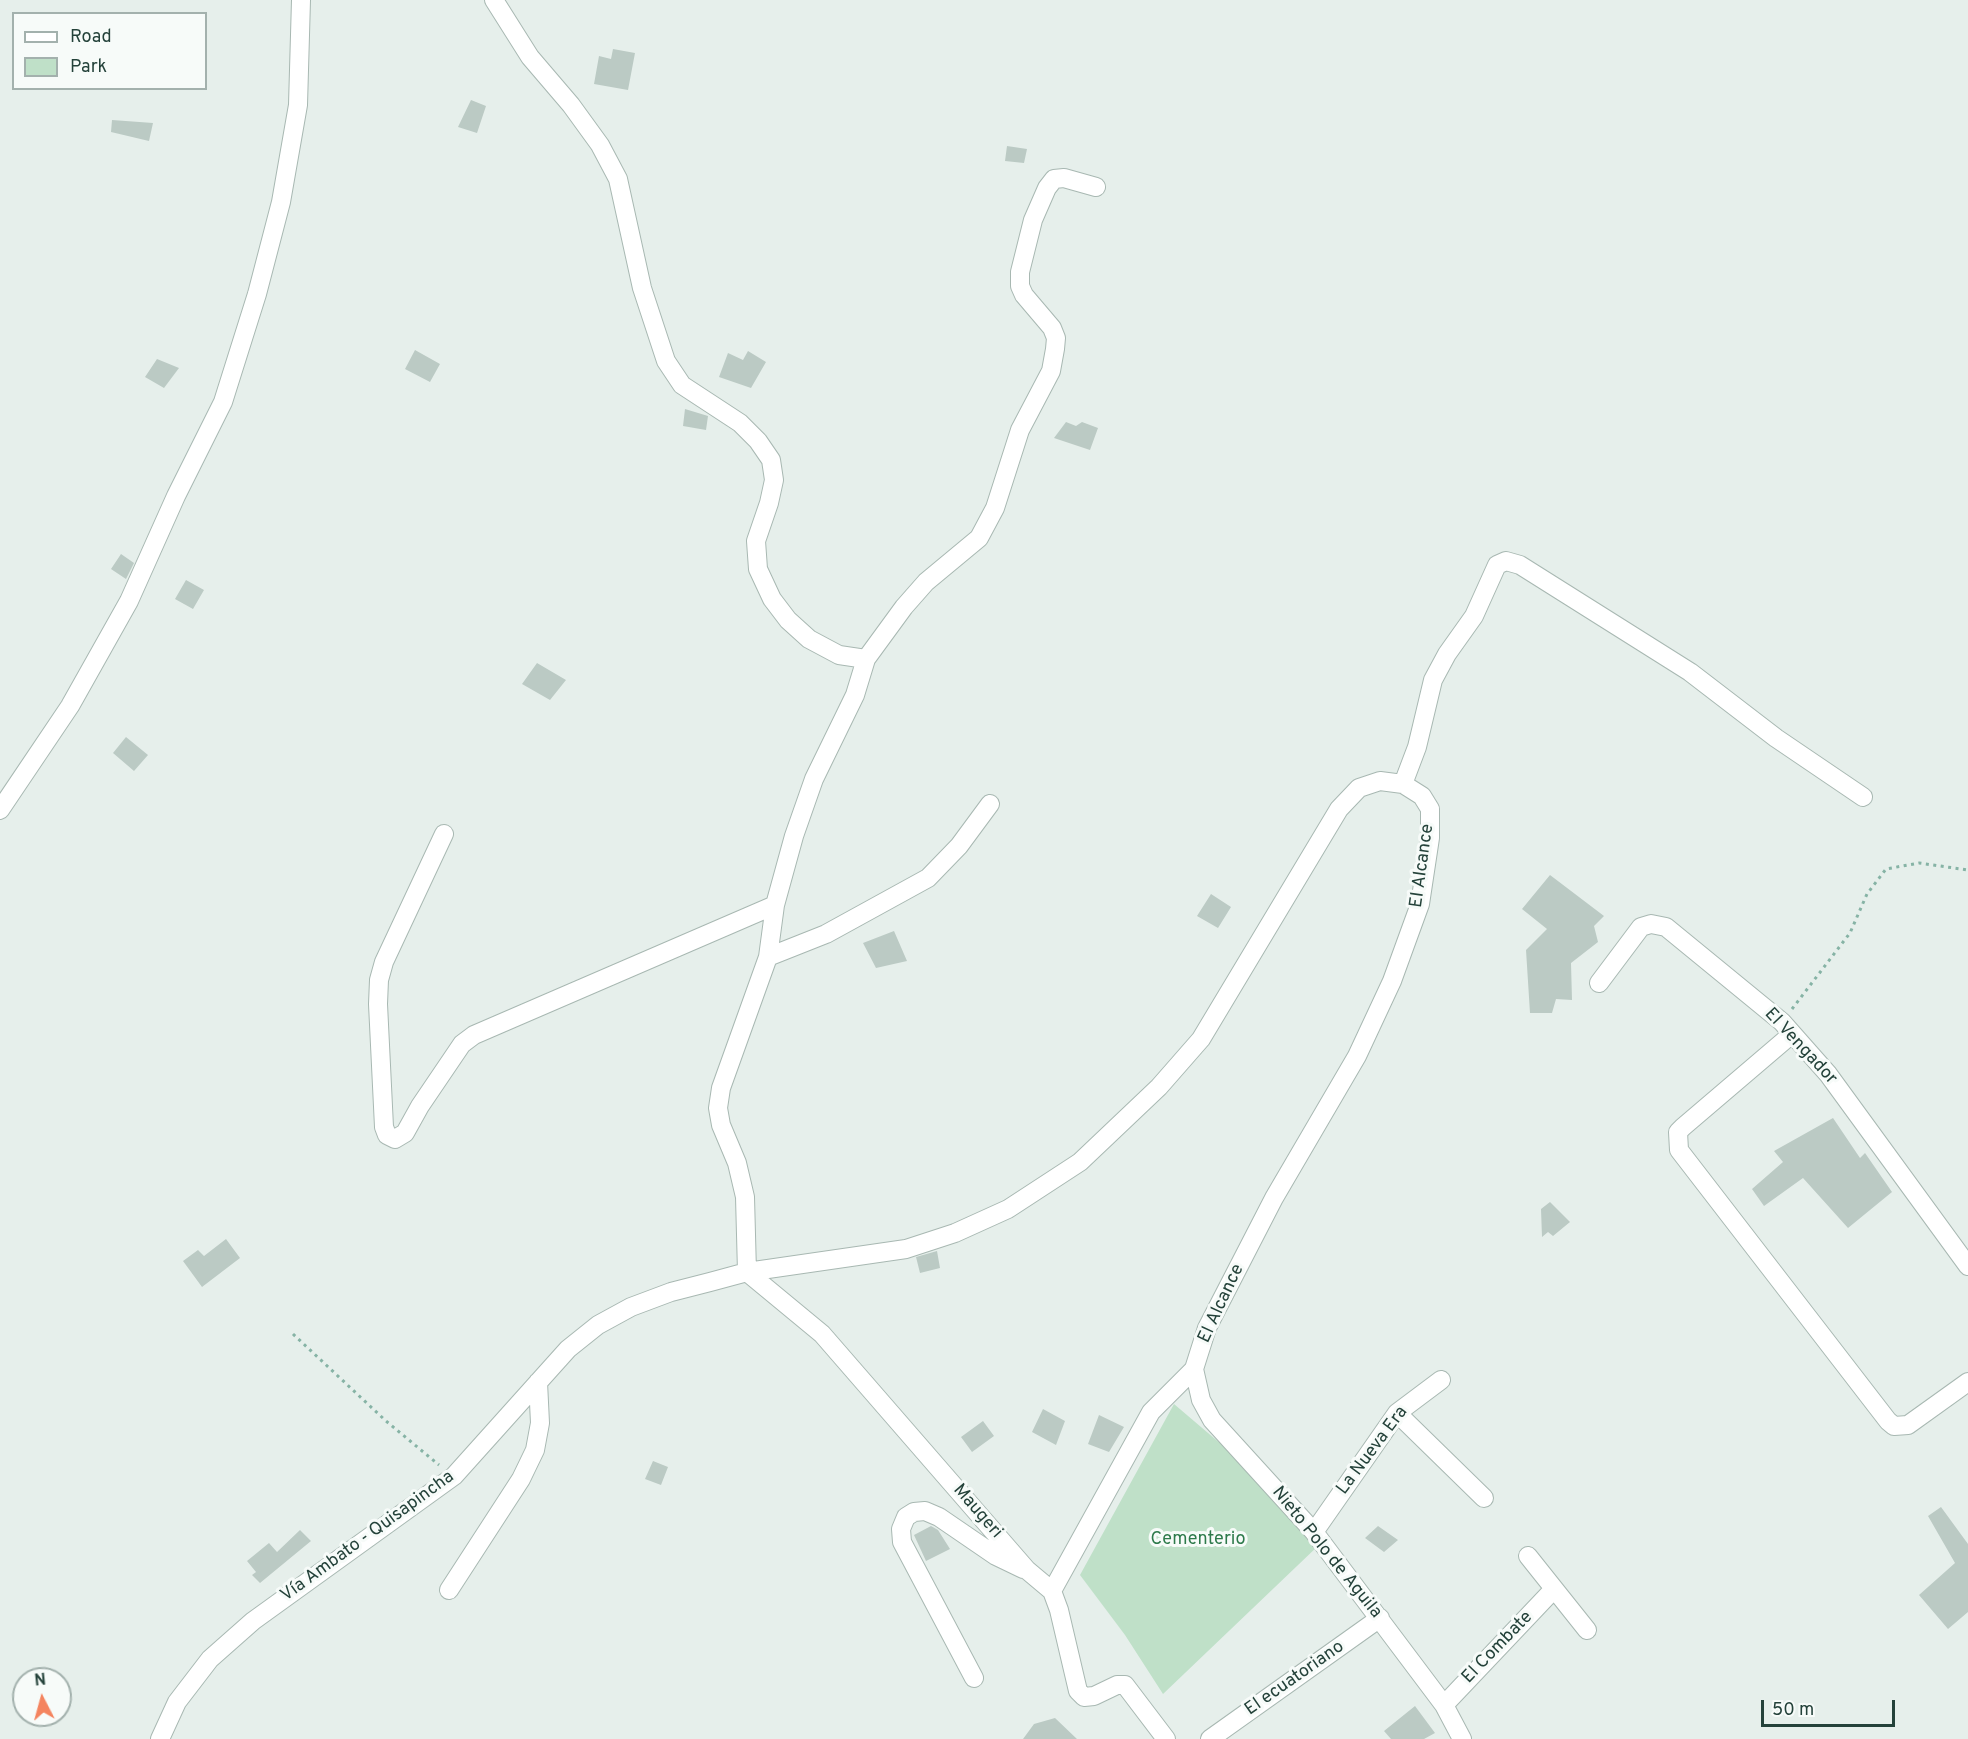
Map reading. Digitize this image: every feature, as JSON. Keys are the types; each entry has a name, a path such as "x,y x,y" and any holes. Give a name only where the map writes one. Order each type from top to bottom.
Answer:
{"street":[{"path":"0,810 70,705 129,601 176,496 223,402 257,294 281,202 298,105 301,0"},
{"path":"494,0 530,57 571,105 600,145 618,179 642,288 666,361 682,385 740,423 758,441 771,460 774,480 756,541 758,569 772,599 788,620 809,639 838,656 866,658"},
{"path":"1096,186 1064,178 1054,179 1047,188 1033,220 1020,272 1020,286 1024,295 1052,328 1056,338 1055,349 1051,371 1020,430 995,508 979,538 926,582 866,658 855,695 814,779 794,836 775,905 768,957 721,1088 718,1108 721,1125 737,1163 743,1188 747,1272 906,1249 955,1233 1008,1209 1080,1162 1159,1088 1201,1039 1339,809 1359,788 1380,781 1403,784 1417,747 1433,680 1447,654 1474,616 1497,565 1506,561 1520,565 1690,672 1776,738 1863,796"},
{"name":"El Alcance","path":"1052,1591 1151,1412 1194,1369 1207,1328 1274,1198 1358,1056 1392,981 1420,904 1430,838 1430,809 1422,796 1403,784"},
{"path":"768,957 826,933 882,905 928,878 959,846 990,804"},
{"path":"444,834 384,962 379,980 378,1004 384,1127 387,1135 394,1139 405,1133 420,1106 462,1044 474,1035 775,905"},
{"name":"El Vengador","path":"1599,983 1641,927 1651,924 1666,927 1787,1028 1828,1074 1968,1266"},
{"path":"1787,1028 1683,1126 1678,1132 1679,1150 1894,1426 1908,1425 1968,1382"},
{"name":"Vía Ambato - Quisapincha","path":"160,1739 177,1702 210,1659 253,1621 454,1476 568,1349 598,1325 631,1307 671,1292 747,1272"},
{"name":"Maugeri","path":"747,1272 822,1334 1027,1570 1052,1591"},
{"name":"Nieto Polo de Aguila","path":"1194,1369 1201,1400 1212,1420 1314,1532 1444,1705 1462,1739"},
{"name":"La Nueva Era","path":"1314,1532 1397,1413 1441,1380"},
{"path":"449,1590 521,1479 535,1450 540,1423 538,1383"},
{"path":"1397,1413 1484,1498"},
{"path":"974,1678 902,1542 901,1529 906,1517 914,1512 926,1511 939,1517 996,1556 1027,1570"},
{"path":"1528,1556 1587,1630"},
{"name":"El Combate","path":"1444,1705 1553,1590"},
{"path":"1052,1591 1059,1610 1078,1691 1084,1696 1094,1696 1117,1684 1125,1684 1166,1739"},
{"name":"El ecuatoriano","path":"1210,1739 1380,1618"}],"path":[{"path":"1787,1028 1851,933 1867,894 1886,869 1919,863 1968,870"},
{"path":"293,1334 386,1421 454,1476"}],"green space":[{"name":"Cementerio","path":"1174,1404 1255,1473 1319,1545 1163,1694 1125,1635 1080,1575"}],"building":[{"path":"613,49 635,53 628,90 594,84 599,56 611,59"},
{"path":"471,100 486,106 477,133 458,127"},
{"path":"112,120 153,123 149,141 111,132"},
{"path":"1007,146 1027,149 1024,163 1005,161"},
{"path":"415,350 440,364 430,382 405,369"},
{"path":"748,351 766,362 751,388 719,377 728,353 743,360"},
{"path":"157,359 179,368 164,388 145,377"},
{"path":"685,409 708,416 706,430 683,426"},
{"path":"1066,422 1076,426 1082,422 1098,428 1090,450 1054,438"},
{"path":"121,554 134,563 126,579 111,569"},
{"path":"186,580 204,590 193,609 175,599"},
{"path":"537,663 566,680 550,700 522,684"},
{"path":"126,737 148,755 134,771 113,753"},
{"path":"1550,875 1604,916 1594,926 1598,942 1571,963 1572,1000 1556,999 1552,1013 1530,1013 1526,950 1547,929 1522,909"},
{"path":"1211,894 1231,907 1218,928 1197,916"},
{"path":"894,931 907,961 876,968 863,943"},
{"path":"1833,1118 1860,1158 1865,1153 1892,1192 1848,1228 1803,1178 1764,1206 1752,1189 1783,1162 1774,1151"},
{"path":"1550,1202 1570,1222 1553,1236 1548,1232 1542,1237 1541,1209"},
{"path":"226,1239 240,1258 202,1287 183,1261 198,1250 204,1256"},
{"path":"937,1251 940,1268 920,1273 916,1257"},
{"path":"1043,1409 1065,1421 1056,1445 1032,1432"},
{"path":"1099,1415 1124,1427 1109,1452 1088,1444"},
{"path":"983,1421 994,1436 972,1452 961,1437"},
{"path":"653,1461 668,1467 661,1485 645,1479"},
{"path":"1941,1507 1968,1544 1968,1612 1948,1629 1919,1595 1955,1563 1928,1516"},
{"path":"931,1526 938,1530 950,1549 926,1561 914,1535"},
{"path":"1378,1526 1398,1540 1384,1552 1365,1538"},
{"path":"300,1530 311,1541 260,1583 252,1575 256,1572 247,1561 269,1543 277,1552"},
{"path":"1415,1706 1435,1733 1424,1739 1391,1739 1384,1731"},
{"path":"1055,1718 1077,1739 1023,1739 1034,1724"}]}
